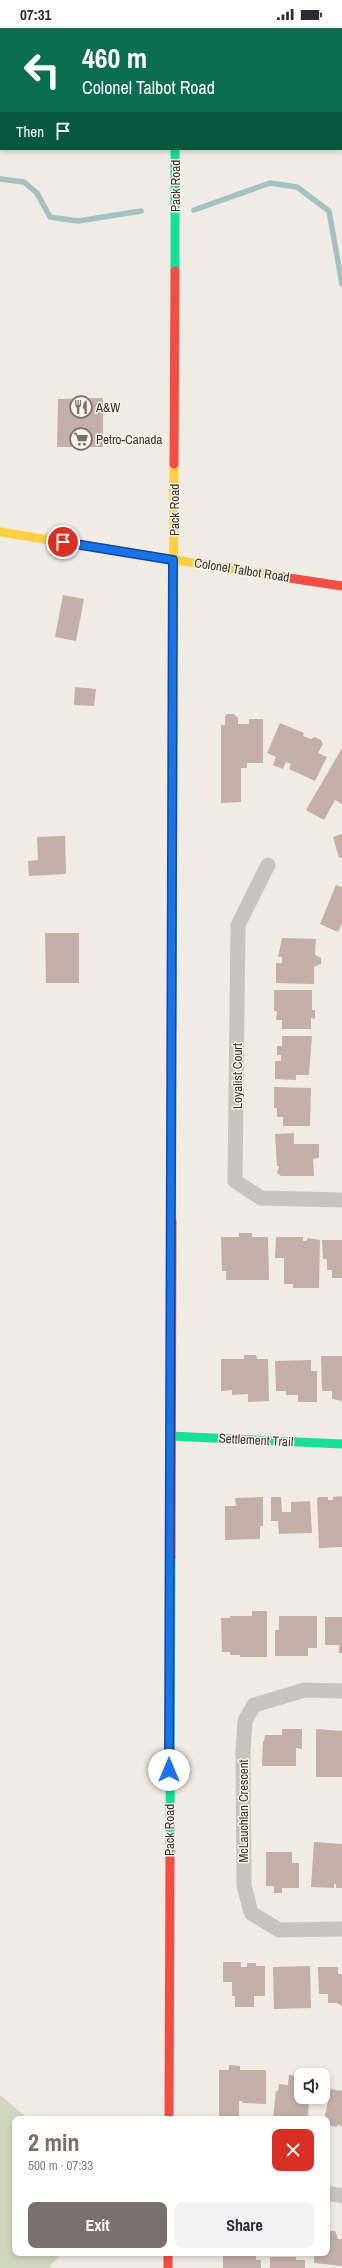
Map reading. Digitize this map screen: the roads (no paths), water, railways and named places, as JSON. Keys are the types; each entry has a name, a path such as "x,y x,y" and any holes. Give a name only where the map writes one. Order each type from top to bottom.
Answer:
{"street":[{"name":"Pack Road","path":"169,2116 175,150"},
{"name":"Colonel Talbot Road","path":"0,532 342,586"},
{"name":"Loyalist Court","path":"268,865 238,925 236,1181 262,1198 342,1200"},
{"name":"Settlement Trail","path":"170,1436 342,1444"},
{"name":"McLauchlan Crescent","path":"342,1691 305,1690 254,1705 244,1721 243,1751 244,1885 251,1913 279,1930 342,1929"},
{"path":"330,2194 342,2196"},
{"path":"168,2256 168,2268"}],"waterway":[{"path":"0,179 24,182 37,193 50,217 78,221 141,211"},
{"path":"194,210 270,183 297,187 329,211 342,284"}],"place":[{"name":"A&W","path":"81,407"},
{"name":"Petro-Canada","path":"81,439"}]}
